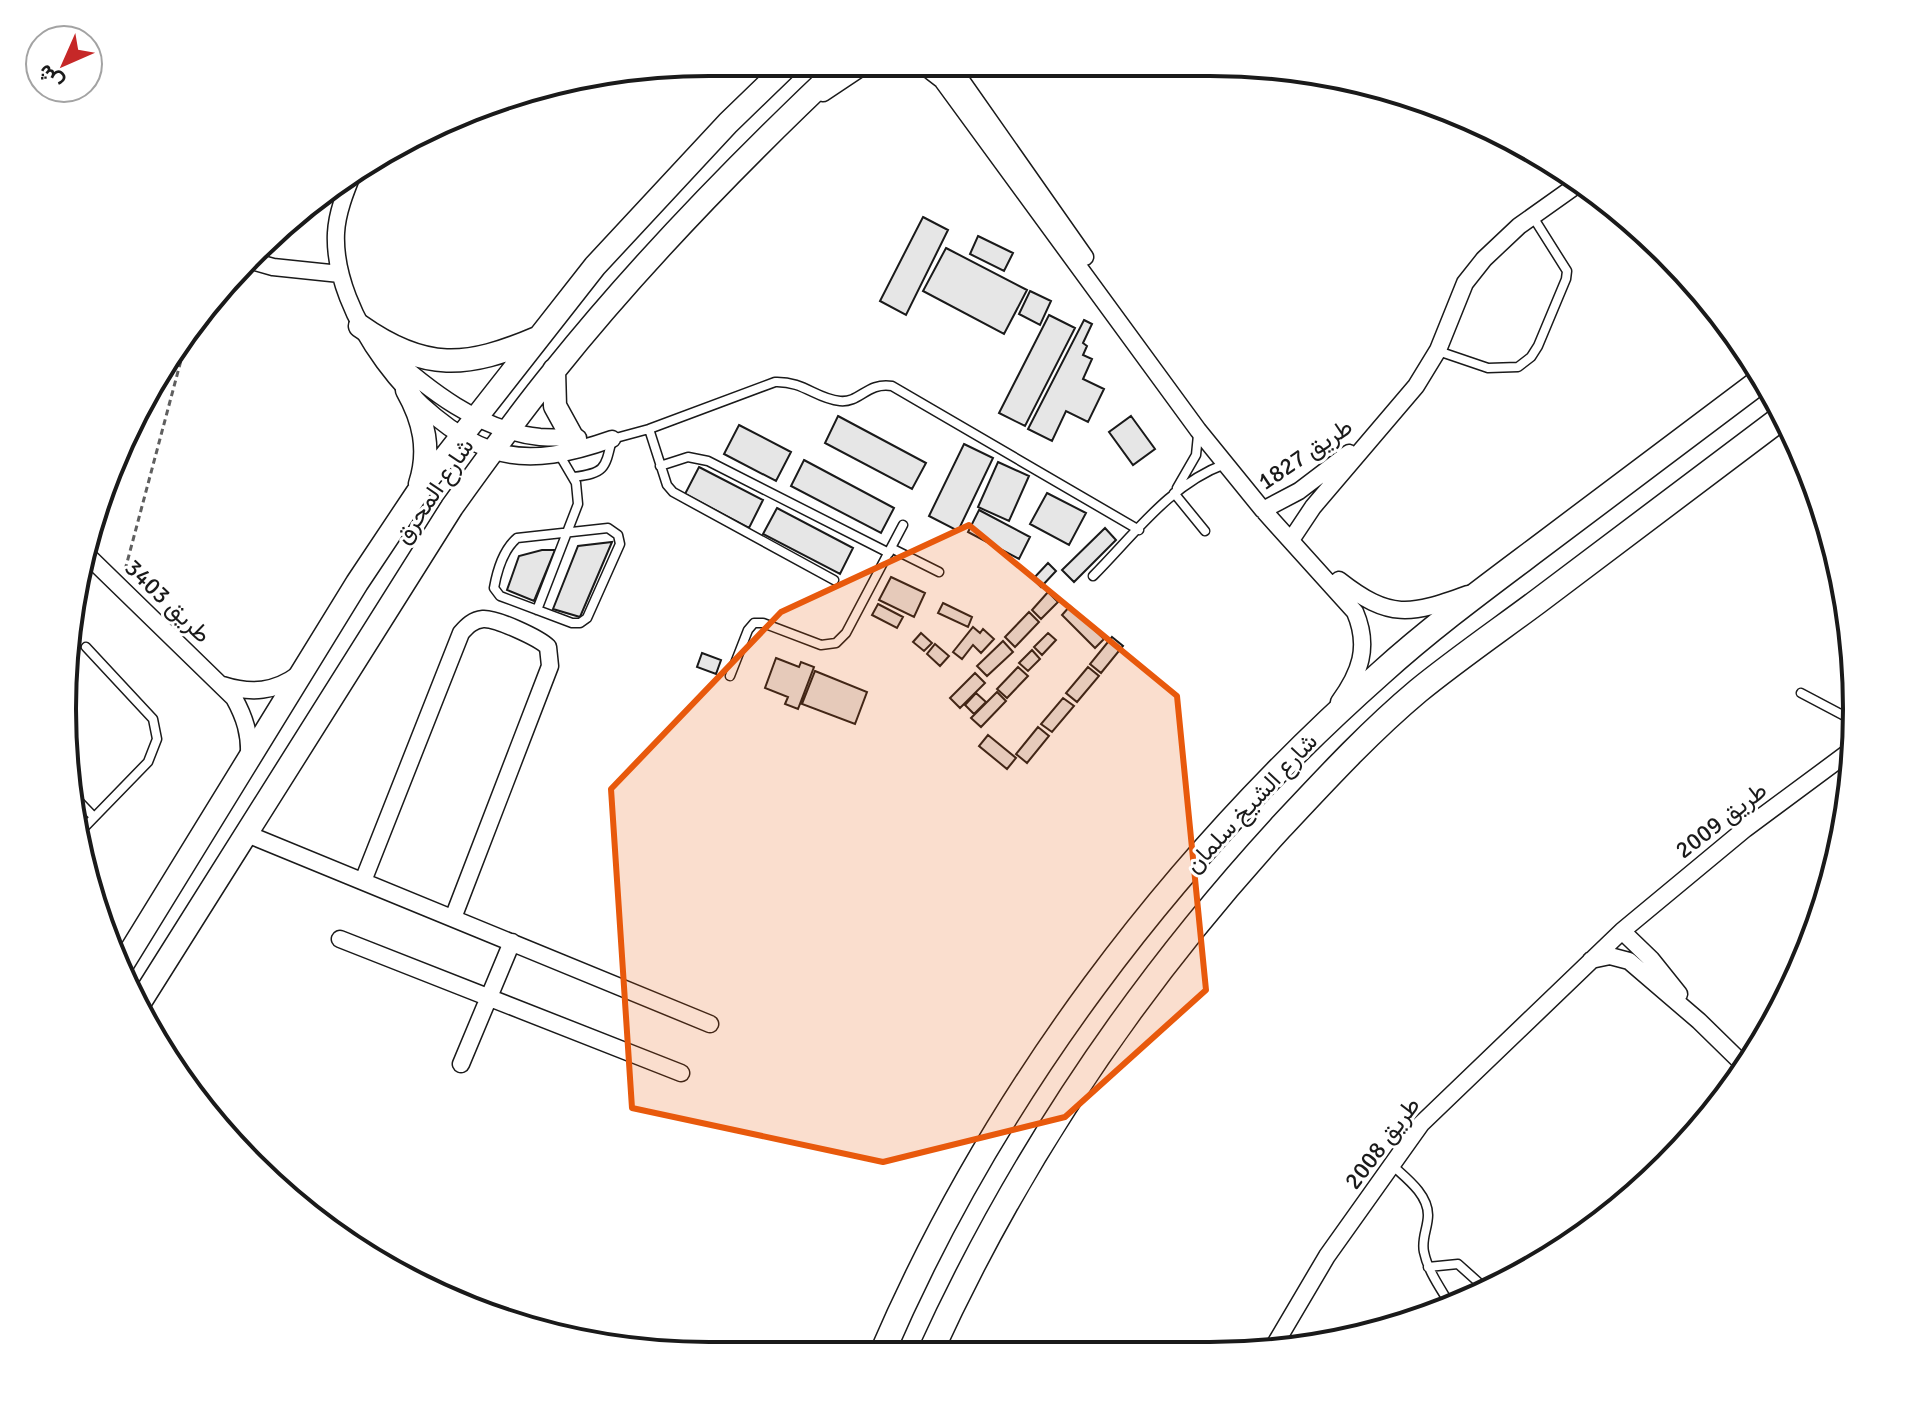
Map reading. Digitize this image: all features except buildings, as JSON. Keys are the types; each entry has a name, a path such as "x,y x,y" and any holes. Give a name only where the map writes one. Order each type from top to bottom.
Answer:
{"main road":[{"name":"شارع المحرق","path":"127,957 357,583 417,493 595,266 728,123 777,76"},
{"name":"شارع المحرق","path":"144,995 452,507 508,430 622,289 782,121 830,76"},
{"path":"360,326 385,344 414,356 445,361 476,360 539,337"},
{"path":"554,370 555,406 566,446"},
{"name":"شارع الشيخ سلمان","path":"887,1342 959,1198 1046,1054 1146,919 1256,792 1383,671 1485,588 1754,386"},
{"path":"407,390 424,429 424,472 417,493"},
{"name":"شارع الشيخ سلمان","path":"935,1342 1017,1182 1083,1076 1156,975 1234,878 1319,786 1417,692 1775,423"},
{"path":"234,784 236,814 247,834"}],"street":[{"path":"782,121 849,76"},
{"path":"935,76 947,87 1225,464 1338,579 1364,599 1388,609 1410,611 1433,607 1485,588"},
{"path":"958,76 1203,426 1266,508"},
{"name":"طريق 1827","path":"1293,536 1313,507 1416,386 1438,350 1465,283 1484,259 1571,189"},
{"path":"345,192 336,232 340,274 348,301 381,359 407,390 469,426 508,430 566,446"},
{"path":"259,263 340,274"},
{"path":"360,326 493,451 526,456 612,439"},
{"name":"طريق 1827","path":"1266,508 1299,491 1374,437"},
{"path":"1293,536 1355,612 1363,630 1360,662 1351,686 1315,733"},
{"name":"طريق 3403","path":"94,562 234,698 244,716 250,737 249,758"},
{"path":"363,881 461,633 473,622 488,619 538,639 548,647 550,666 453,918"},
{"path":"218,684 240,691 264,691 286,684 305,669"},
{"name":"طريق 2009","path":"1591,960 1745,829 1841,758"},
{"path":"247,834 710,1024"},
{"path":"1622,931 1651,959 1699,1021"},
{"path":"340,939 681,1073"},
{"path":"461,1064 512,942"},
{"path":"1591,960 1610,956 1629,961 1737,1059"},
{"name":"طريق 2008","path":"1281,1338 1327,1256 1421,1124 1591,960"}],"lane":[{"path":"1438,350 1488,368 1518,367 1531,357 1567,271 1533,217"},
{"path":"574,477 594,475 603,469 612,439 649,429 775,382 796,383 837,401 855,398 881,384 892,386 1139,530"},
{"path":"649,429 667,485 673,492 834,580"},
{"path":"1174,493 1196,455 1198,430"},
{"path":"537,610 578,504 566,446"},
{"path":"660,466 688,457 708,461 939,572"},
{"path":"1093,576 1174,493 1198,476 1225,464"},
{"path":"1174,493 1205,531"},
{"path":"730,676 748,630 754,623 763,623 821,645 836,643 846,633 903,525"},
{"path":"608,528 618,535 620,544 587,618 580,623 572,623 500,596 494,588 508,546 517,538 568,533 608,528"},
{"path":"86,647 153,719 157,739 148,762 87,825"},
{"path":"1801,693 1843,715"},
{"path":"83,806 94,817"},
{"path":"1392,1165 1414,1185 1425,1201 1428,1216 1423,1249 1428,1267 1445,1296"},
{"path":"1428,1267 1454,1262 1478,1282"}],"path":[{"path":"120,588 181,360"}],"highlighted area":[{"path":"969,525 1177,696 1206,990 1065,1117 883,1162 632,1108 611,789 781,612"}]}
